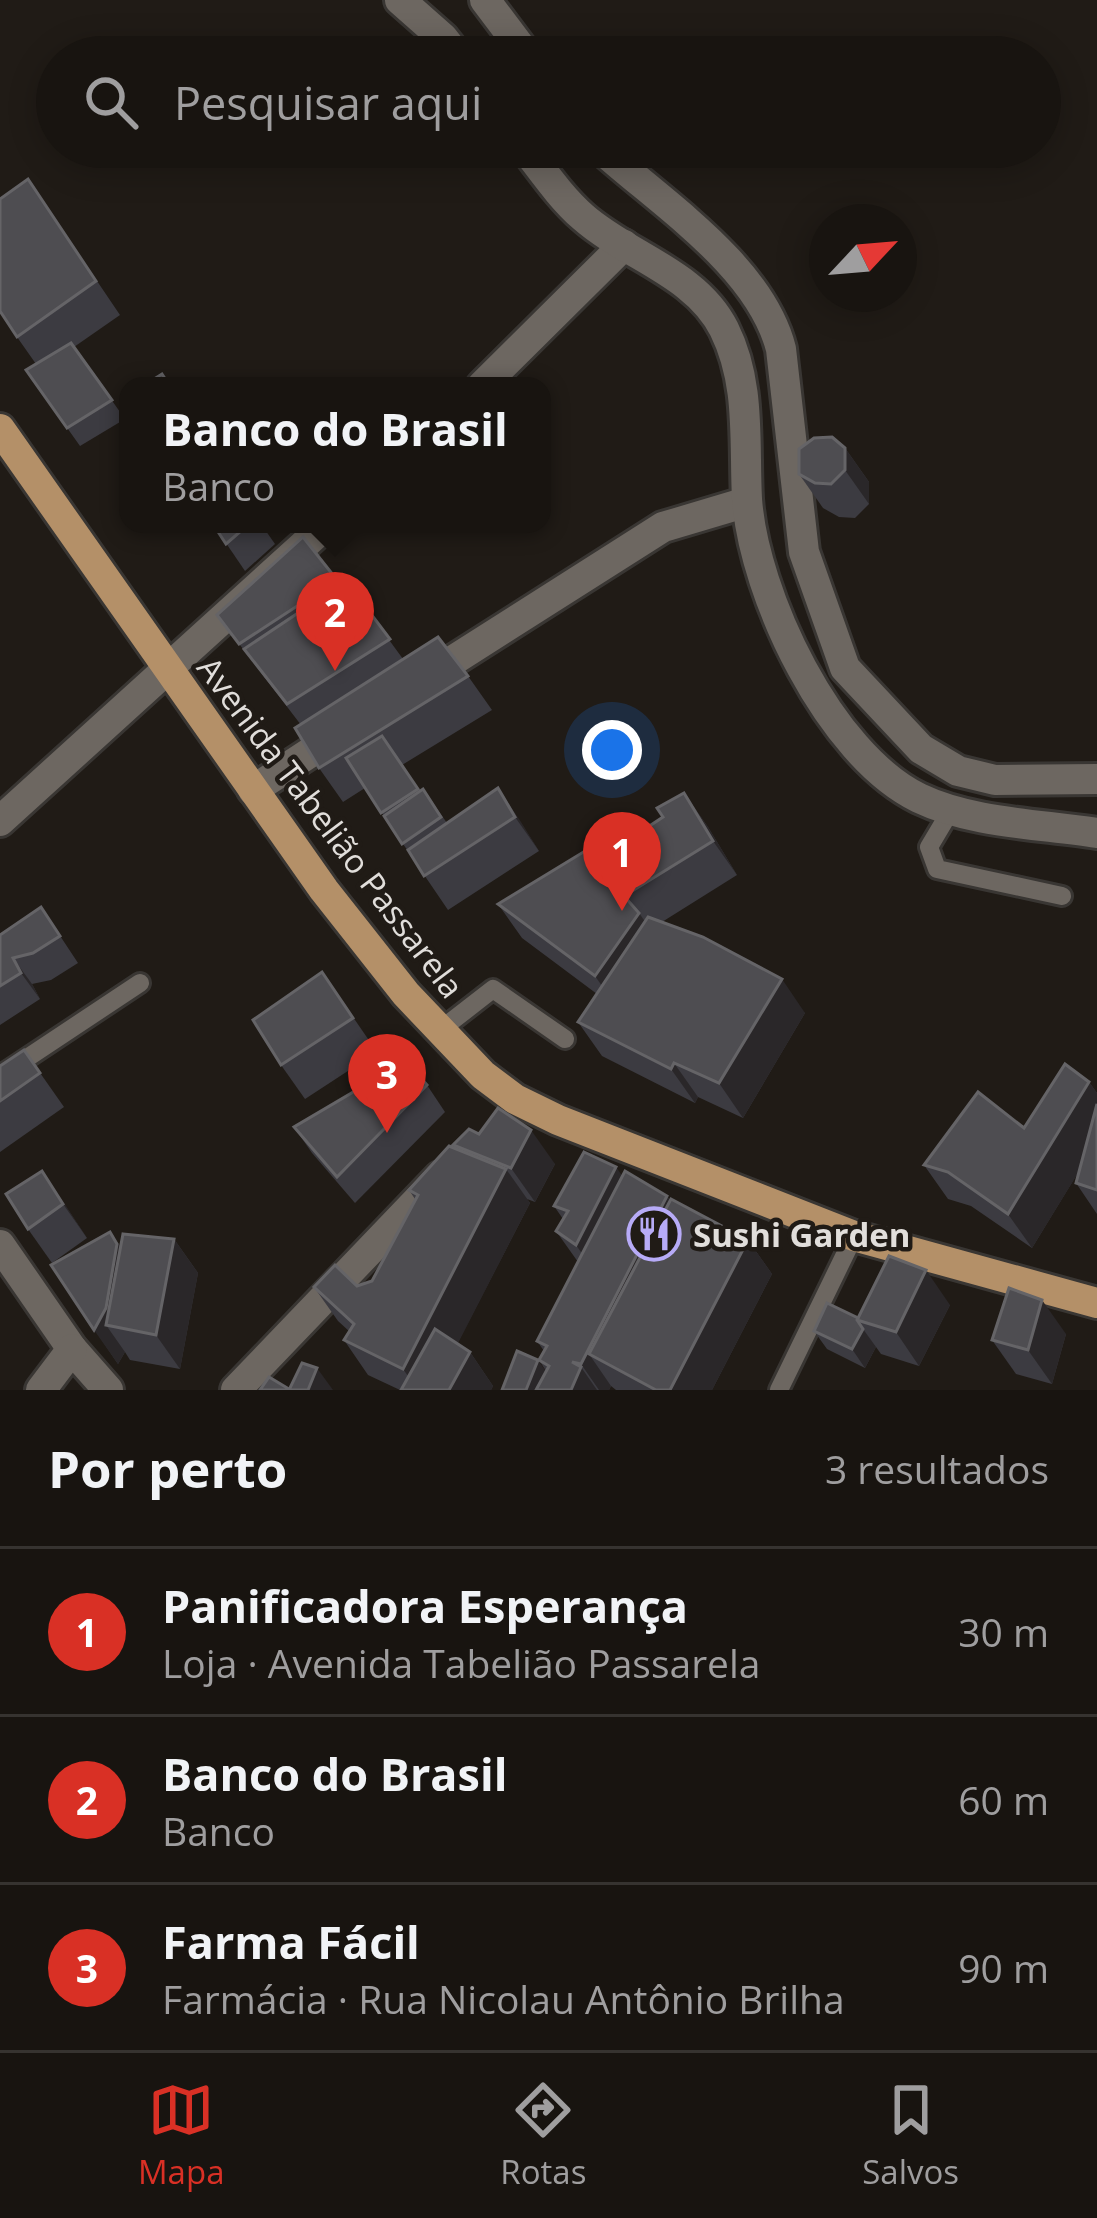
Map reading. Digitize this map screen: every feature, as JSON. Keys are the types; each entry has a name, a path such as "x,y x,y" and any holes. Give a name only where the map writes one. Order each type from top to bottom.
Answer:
{"main road":[{"name":"Avenida Tabelião Passarela","path":"0,429 323,890 506,1107 854,1236 1097,1303"}],"street":[{"path":"400,0 441,36"},
{"path":"485,0 512,36"},
{"path":"541,168 582,217 692,291 718,316 741,375 748,502 772,600 808,682 890,780 951,810 1097,833"},
{"path":"622,168 736,270 773,319 781,349 804,552 845,668 921,749 958,771 995,780 1097,778"},
{"path":"491,377 624,245"},
{"path":"253,790 663,527 748,502"},
{"path":"0,821 317,533"},
{"path":"236,1390 466,1150"},
{"path":"0,1245 101,1388"},
{"path":"41,1390 72,1349"}],"lane":[{"path":"951,810 929,848 937,869 1062,896"},
{"path":"0,1076 140,983"},
{"path":"439,1031 493,988 565,1039"},
{"path":"779,1390 854,1236"}],"building":[{"path":"28,179 96,281 17,337 0,311 0,199"},
{"path":"71,343 112,400 67,428 26,370"},
{"path":"832,437 845,448 845,470 831,484 815,483 799,474 799,449 814,438"},
{"path":"219,533 239,533 226,544"},
{"path":"303,537 337,580 239,644 217,615"},
{"path":"346,581 390,639 287,704 244,649"},
{"path":"438,637 468,676 319,768 295,728"},
{"path":"382,736 418,789 381,813 346,758"},
{"path":"498,788 515,817 424,876 408,850"},
{"path":"423,789 441,817 402,844 384,816"},
{"path":"684,793 713,841 624,896 639,913 595,976 498,904 590,848 601,858 663,817 657,808"},
{"path":"41,907 60,936 33,953 13,958 21,973 0,986 0,935"},
{"path":"648,917 703,937 782,979 719,1083 674,1063 671,1069 578,1022"},
{"path":"322,972 353,1018 281,1065 253,1020"},
{"path":"24,1050 40,1073 0,1101 0,1066"},
{"path":"406,1061 427,1085 337,1177 294,1127"},
{"path":"1065,1064 1089,1082 1008,1214 948,1172 924,1165 978,1092 1024,1128"},
{"path":"1097,1104 1097,1190 1076,1183"},
{"path":"498,1108 531,1130 511,1168 453,1145 469,1129 479,1134"},
{"path":"449,1146 506,1169 403,1369 344,1340 354,1324 314,1287 335,1265 357,1286 372,1281 418,1195 409,1190"},
{"path":"584,1152 616,1167 576,1245 556,1231 568,1211 554,1206"},
{"path":"42,1171 63,1204 28,1229 6,1194"},
{"path":"625,1171 667,1196 581,1364 572,1362 581,1367 571,1390 536,1390 549,1366 539,1360 547,1346 537,1341"},
{"path":"671,1199 748,1240 670,1390 656,1390 589,1354"},
{"path":"110,1232 117,1244 106,1308 94,1330 51,1265"},
{"path":"123,1234 174,1239 156,1335 106,1325"},
{"path":"889,1256 926,1270 896,1332 857,1320"},
{"path":"1009,1288 1042,1300 1028,1350 992,1340"},
{"path":"827,1303 858,1318 863,1329 852,1349 814,1331"},
{"path":"435,1329 470,1352 449,1390 401,1390"},
{"path":"517,1351 538,1360 526,1390 502,1390"},
{"path":"302,1363 317,1368 308,1390 289,1390"},
{"path":"269,1377 289,1389 289,1390 260,1390"}],"place":[{"name":"Banco do Brasil","path":"335,671"},
{"name":"Panificadora Esperança","path":"622,911"},
{"name":"Farma Fácil","path":"387,1133"},
{"name":"Sushi Garden","path":"654,1234"}]}
